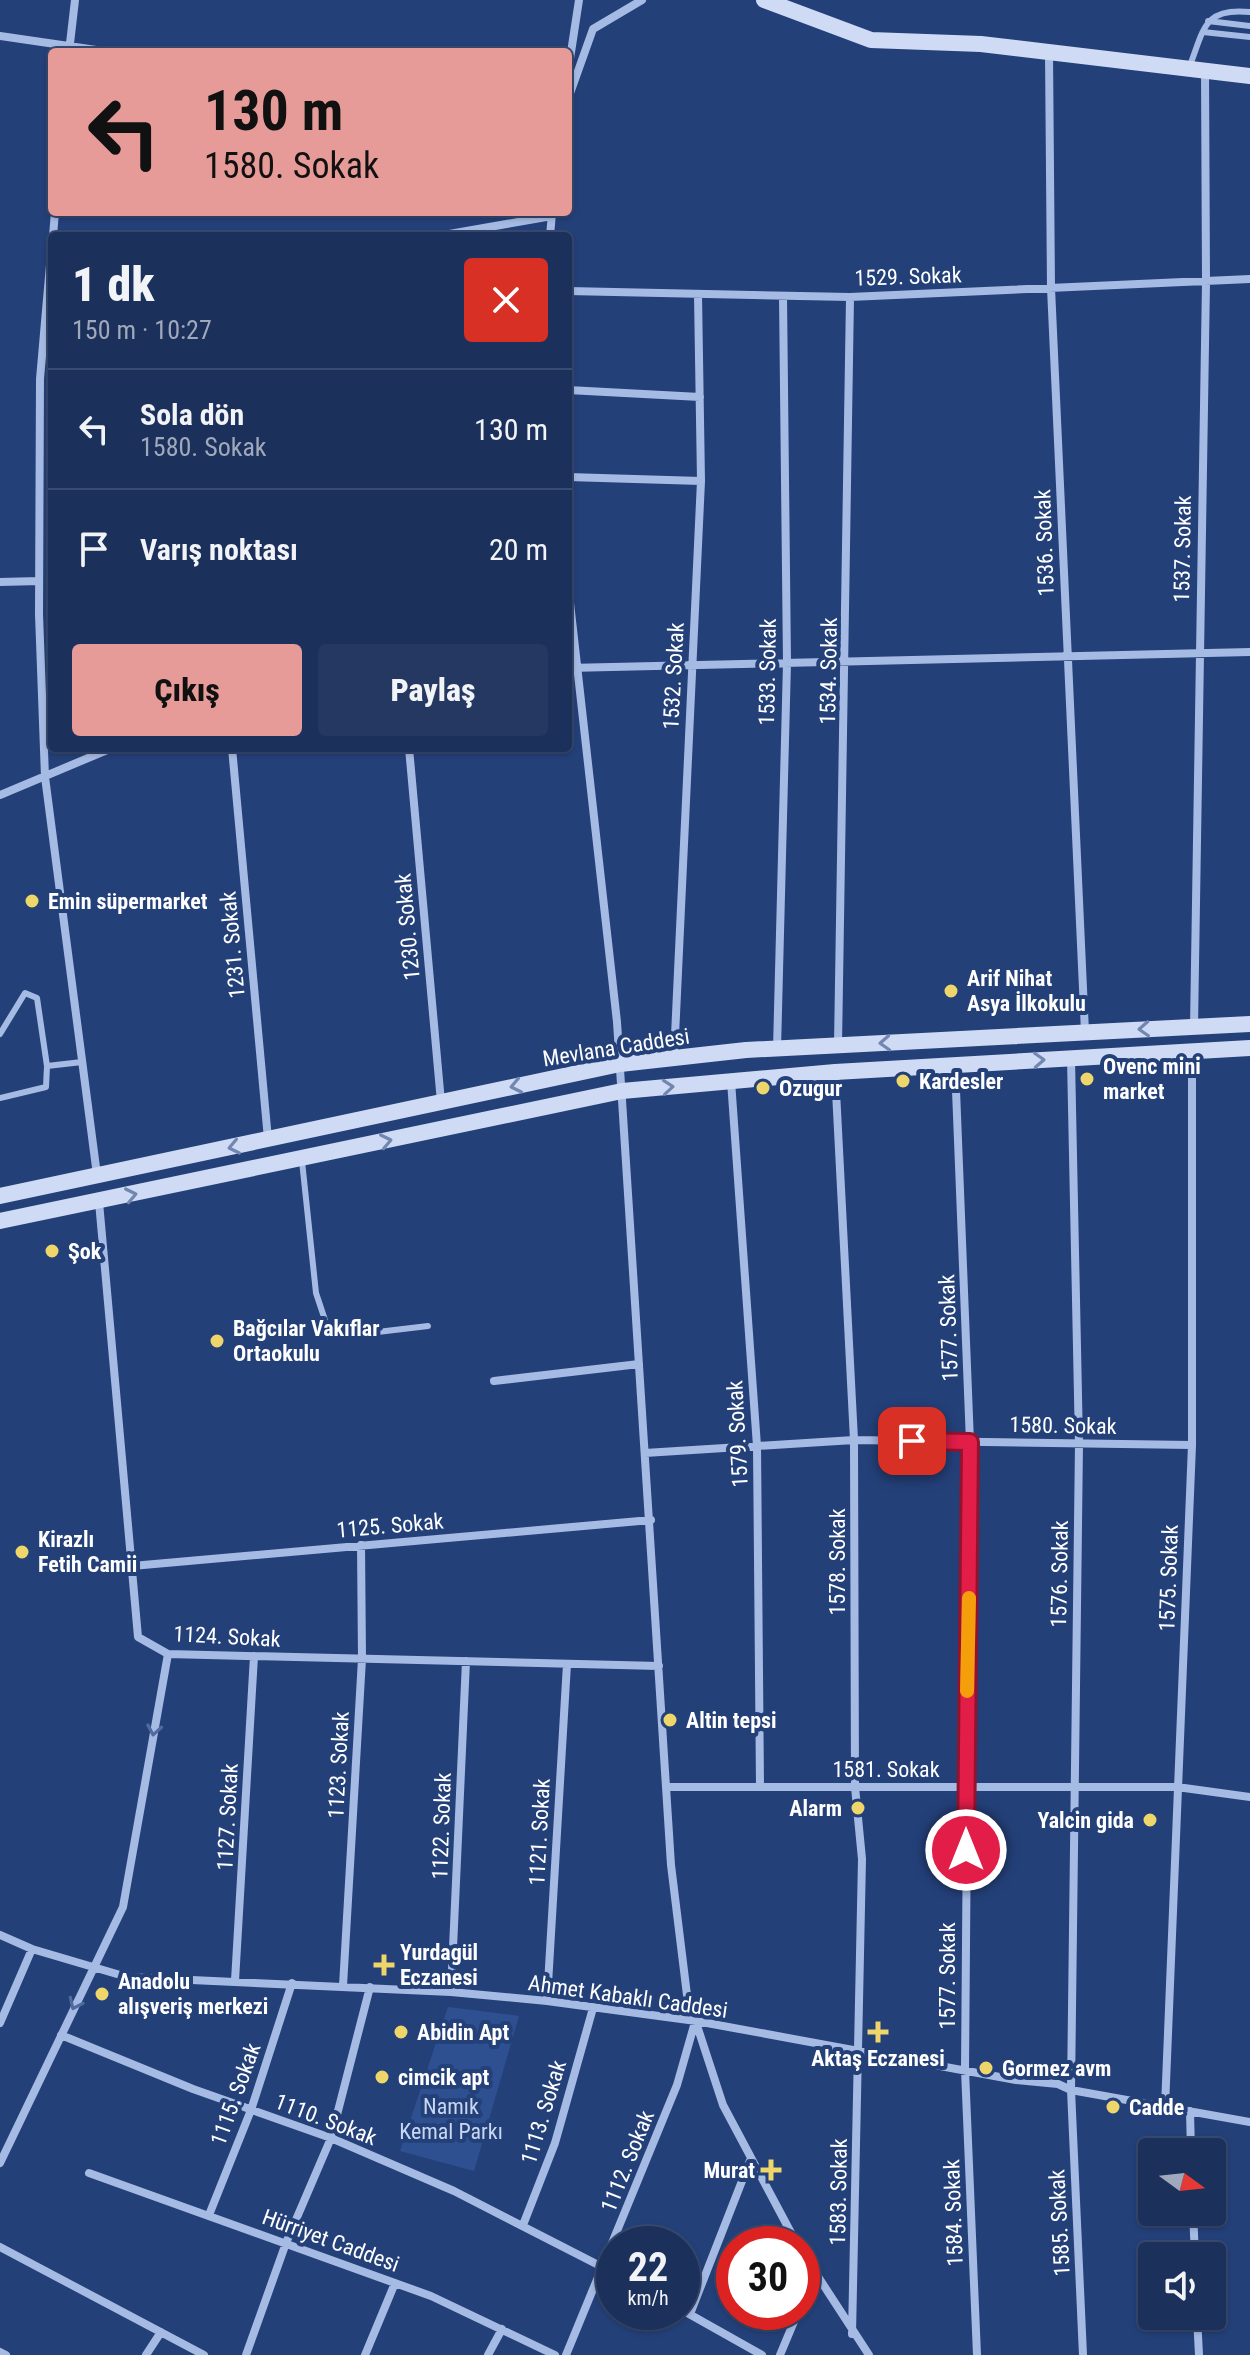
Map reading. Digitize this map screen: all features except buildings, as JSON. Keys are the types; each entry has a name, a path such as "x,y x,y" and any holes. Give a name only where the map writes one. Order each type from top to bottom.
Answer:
{"main road":[{"path":"764,0 871,40 981,44 1250,76"},
{"name":"Mevlana Caddesi","path":"0,1196 620,1064 777,1049 1250,1024"},
{"name":"Mevlana Caddesi","path":"0,1221 622,1091 835,1072 1250,1048"}],"street":[{"path":"70,48 75,0"},
{"path":"572,48 579,0"},
{"path":"572,88 593,29 642,0"},
{"path":"0,36 65,48"},
{"name":"1536. Sokak","path":"1049,53 1051,288 1085,1033"},
{"name":"1537. Sokak","path":"1194,1027 1206,282 1197,70"},
{"path":"459,232 542,216"},
{"name":"1529. Sokak","path":"572,291 850,297 1250,279"},
{"name":"1532. Sokak","path":"674,1058 701,481 698,295"},
{"name":"1533. Sokak","path":"777,1049 787,663 783,296"},
{"name":"1534. Sokak","path":"838,1046 847,661 850,297"},
{"path":"48,298 40,379 39,581 45,777 97,1176"},
{"path":"572,390 700,397"},
{"path":"572,477 701,481"},
{"path":"0,582 39,581"},
{"path":"787,2226 723,2105 687,1995 681,1952 666,1787 620,1064 573,668 1250,652"},
{"path":"0,807 2,794 103,752"},
{"name":"1231. Sokak","path":"232,752 268,1139"},
{"name":"1230. Sokak","path":"409,752 441,1102"},
{"name":"1575. Sokak","path":"1165,2107 1192,1445 1192,1051"},
{"name":"1576. Sokak","path":"1071,1058 1079,1444 1071,2090"},
{"name":"1577. Sokak","path":"955,1065 970,1442 965,2070"},
{"name":"1578. Sokak","path":"835,1072 854,1440 855,1787 862,1859 859,2051"},
{"name":"1579. Sokak","path":"731,1081 757,1446 760,1787"},
{"name":"1124. Sokak","path":"99,1202 138,1637 168,1654 659,1666"},
{"path":"494,1381 639,1364"},
{"name":"1580. Sokak","path":"645,1453 854,1440 1192,1445"},
{"name":"1125. Sokak","path":"132,1566 651,1520"},
{"name":"1123. Sokak","path":"343,1986 362,1659 361,1545"},
{"path":"0,2163 123,1907 168,1654"},
{"name":"1127. Sokak","path":"235,1981 254,1656"},
{"name":"1122. Sokak","path":"451,1992 466,1661"},
{"name":"1121. Sokak","path":"547,2001 567,1664"},
{"name":"1581. Sokak","path":"666,1787 1177,1787 1250,1797"},
{"name":"Ahmet Kabaklı Caddesi","path":"0,1935 32,1949 127,1977 370,1987 547,2001 696,2021 1058,2084 1071,2090 1250,2122"},
{"path":"0,2023 32,1949"},
{"name":"1115. Sokak","path":"209,2215 251,2110 292,1983"},
{"path":"246,2355 286,2243 331,2138 370,1987"},
{"name":"1113. Sokak","path":"523,2225 555,2143 593,2008"},
{"name":"1112. Sokak","path":"621,2226 677,2085 696,2021"},
{"name":"1110. Sokak","path":"61,2035 331,2138 454,2191 596,2264"},
{"name":"1583. Sokak","path":"852,2334 859,2051"},
{"name":"1584. Sokak","path":"965,2070 977,2355"},
{"name":"1585. Sokak","path":"1071,2090 1083,2355"},
{"path":"1190,2111 1191,2138"},
{"path":"700,2279 751,2158"},
{"name":"Hürriyet Caddesi","path":"89,2173 395,2283 555,2355"},
{"path":"0,2247 204,2355"},
{"path":"820,2282 852,2334 869,2355"},
{"path":"365,2355 395,2283"},
{"name":"1112. Sokak","path":"566,2355 596,2286"},
{"path":"700,2320 762,2355"},
{"path":"488,2355 502,2329"},
{"path":"780,2355 790,2330"},
{"path":"1198,2330 1199,2355"},
{"path":"146,2355 161,2332"},
{"path":"0,2352 6,2355"}],"lane":[{"path":"1197,70 1203,32 1208,21 1227,9 1250,12"},
{"path":"1208,21 1250,26"},
{"path":"1203,32 1250,37"},
{"path":"0,1034 25,993 37,998 47,1066 46,1087 0,1098"},
{"path":"47,1066 82,1062"},
{"path":"302,1159 316,1293 326,1323 344,1336 428,1326"}],"green space":[{"name":"Namık Kemal Parkı","path":"448,2007 519,2016 474,2171 400,2151"}],"slow traffic":[{"path":"967,1691 969,1598"}],"place":[{"name":"Emin süpermarket","path":"32,901"},
{"name":"Arif Nihat Asya İlkokulu","path":"951,991"},
{"name":"Ovenc mini market","path":"1087,1079"},
{"name":"Kardesler","path":"903,1081"},
{"name":"Ozugur","path":"763,1088"},
{"name":"Şok","path":"52,1251"},
{"name":"Bağcılar Vakıflar Ortaokulu","path":"217,1341"},
{"name":"Kirazlı Fetih Camii","path":"22,1552"},
{"name":"Altin tepsi","path":"670,1720"},
{"name":"Alarm","path":"858,1808"},
{"name":"Yalcin gida","path":"1150,1820"},
{"name":"Yurdagül Eczanesi","path":"384,1965"},
{"name":"Anadolu alışveriş merkezi","path":"102,1994"},
{"name":"Abidin Apt","path":"401,2032"},
{"name":"Aktaş Eczanesi","path":"878,2032"},
{"name":"Gormez avm","path":"986,2068"},
{"name":"cimcik apt","path":"382,2077"},
{"name":"Cadde","path":"1113,2107"},
{"name":"Murat","path":"771,2170"}],"route":[{"path":"912,1441 970,1442 966,1850"}]}
